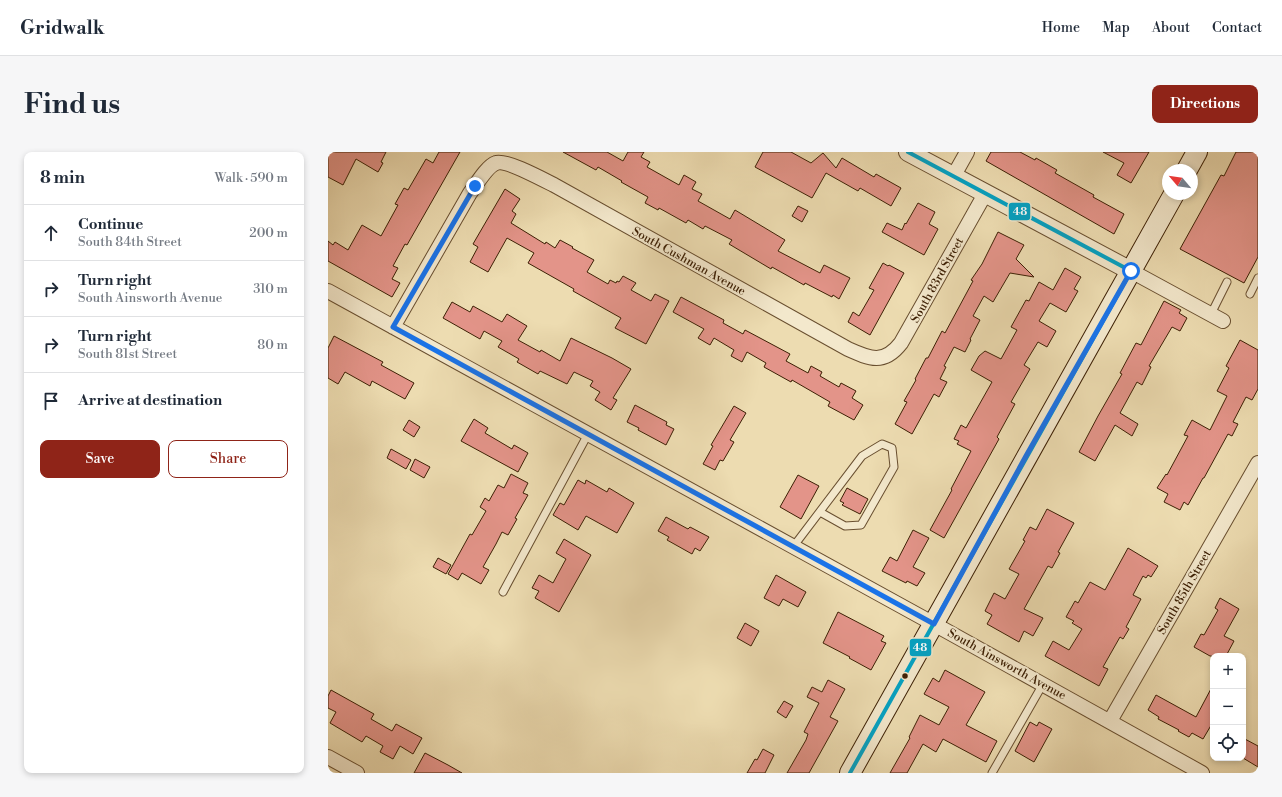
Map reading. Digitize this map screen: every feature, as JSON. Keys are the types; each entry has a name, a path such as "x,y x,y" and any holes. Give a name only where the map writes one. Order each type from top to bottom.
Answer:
{"main road":[{"path":"1190,164 1197,152"},
{"path":"850,773 1026,456 1171,200"}],"street":[{"path":"908,152 1223,320"},
{"path":"953,177 966,152"},
{"name":"South Cushman Avenue","path":"393,327 470,193 485,173 498,162 517,168 554,185 848,349 862,356 881,358"},
{"name":"South 83rd Street","path":"881,358 891,355 901,343 985,194"},
{"name":"South Ainsworth Avenue","path":"328,291 1202,773"},
{"name":"South 85th Street","path":"1110,721 1258,463"},
{"path":"328,757 357,773"}],"lane":[{"path":"1250,294 1258,278"},
{"path":"1210,314 1228,282"},
{"path":"503,592 588,434"},
{"path":"794,547 820,512 862,456 882,444 892,448 894,467 861,526 845,526 820,512"},
{"path":"992,773 1043,684"}],"building":[{"path":"328,152 386,152 381,162 383,163 378,172 356,159 343,185 328,177"},
{"path":"439,152 460,152 407,245 405,244 393,266 398,268 392,279 400,283 392,297 328,261 328,241 333,245 335,242 348,250 362,225 381,236 398,205 395,204 404,188 408,190 426,159 433,163"},
{"path":"563,152 607,152 623,161 628,152 644,152 641,157 650,162 647,167 679,185 684,175 696,182 692,189 702,194 698,201 730,219 735,210 785,240 778,251 820,273 824,265 850,278 839,299 805,283 804,285 772,267 771,269 729,244 732,240 705,226 703,229 688,220 686,223 659,208 658,210 645,203 648,197 598,167 596,170"},
{"path":"763,152 791,152 811,163 823,153 836,168 842,158 874,177 876,174 901,188 891,206 860,188 858,191 826,173 812,198 755,167"},
{"path":"991,152 1020,152 1035,160 1036,158 1057,170 1055,173 1094,195 1093,197 1124,214 1114,234 986,161"},
{"path":"1103,152 1149,152 1131,183 1117,175 1124,163"},
{"path":"1236,152 1258,152 1258,257 1244,283 1180,249 1221,175 1224,176"},
{"path":"505,189 520,199 512,211 516,214 511,223 545,244 546,242 555,248 560,240 594,260 587,272 608,284 610,280 616,283 617,281 619,282 623,276 636,283 631,290 651,301 655,294 669,301 646,344 615,328 621,318 528,263 534,253 507,238 488,272 470,262 478,247 473,244"},
{"path":"918,203 935,212 929,224 938,229 924,255 882,232 887,223 902,230"},
{"path":"798,206 808,211 802,222 792,216"},
{"path":"998,232 1024,245 1016,259 1034,277 1010,273 993,302 984,296 973,316 980,320 965,352 954,347 944,366 946,367 940,379 947,382 939,397 934,394 912,434 895,424 907,402 904,401 942,331 945,333 973,281 971,280 982,264"},
{"path":"883,263 904,273 870,335 848,322 853,312 859,316 874,290 869,288"},
{"path":"1065,268 1081,277 1074,289 1078,291 1066,312 1050,303 1039,321 1056,331 1047,347 1038,342 1024,365 1030,369 1011,402 1015,404 997,437 999,439 944,538 930,530 971,451 957,444 959,441 954,439 961,425 966,428 992,382 971,370 979,356 985,351 1001,359 1017,330 1011,327 1026,300 1029,301 1039,282 1053,290"},
{"path":"681,297 724,320 723,323 743,334 745,330 790,354 786,361 808,373 811,366 822,372 820,376 839,387 841,383 856,391 852,398 863,405 854,420 828,406 830,402 792,380 791,382 764,367 766,363 747,352 742,362 731,356 734,350 714,338 710,345 698,338 704,329 673,312"},
{"path":"1164,301 1181,310 1179,313 1187,318 1180,331 1172,327 1149,366 1151,367 1142,385 1137,382 1120,413 1138,424 1132,436 1115,425 1095,461 1079,452 1122,374 1120,373 1136,343 1141,345"},
{"path":"452,302 470,312 473,306 502,322 507,314 527,326 518,340 540,352 541,350 560,361 571,338 631,369 613,398 617,400 611,410 595,400 600,392 590,386 593,381 574,372 567,384 540,371 538,374 517,362 519,359 498,347 502,341 484,331 480,339 443,318"},
{"path":"334,336 383,362 381,365 414,383 405,399 372,381 370,386 345,372 338,384 328,378 328,348"},
{"path":"1240,340 1258,350 1258,389 1252,400 1246,397 1233,422 1238,424 1232,436 1228,434 1188,505 1184,502 1180,510 1164,502 1168,494 1157,488 1166,474 1167,475 1188,436 1184,435 1192,420 1210,430 1227,396 1217,391 1229,368 1226,366"},
{"path":"635,405 667,422 666,425 674,429 666,445 638,430 639,428 627,422"},
{"path":"734,406 746,413 730,440 734,442 723,461 720,460 715,470 703,464 713,446 711,445"},
{"path":"474,419 488,428 485,433 512,449 514,445 528,453 518,472 461,441"},
{"path":"409,420 420,427 414,437 403,430"},
{"path":"391,449 411,460 406,469 387,458"},
{"path":"415,459 430,467 424,478 410,470"},
{"path":"511,474 528,483 523,493 528,495 515,518 517,519 508,535 502,532 483,567 489,570 481,584 462,573 458,580 448,574 470,534 472,535 486,511 480,507 485,498 489,501 498,485 504,488"},
{"path":"798,475 819,486 801,519 780,507"},
{"path":"578,480 585,484 586,480 607,492 609,488 634,503 617,533 586,516 578,530 553,515 560,503 564,505"},
{"path":"847,488 868,499 860,514 842,505 844,503 840,501"},
{"path":"1047,509 1074,523 1058,552 1060,553 1052,568 1048,566 1024,609 1043,618 1033,636 1024,631 1019,642 987,624 992,615 985,611 994,593 1005,599 1019,574 1009,569 1025,541 1023,540 1030,527 1036,530"},
{"path":"666,517 688,529 690,527 709,537 700,551 695,548 692,554 667,540 669,537 658,531"},
{"path":"913,530 929,538 913,567 925,573 917,586 907,581 906,583 882,571 890,557 897,561"},
{"path":"564,539 591,555 559,612 535,598 539,591 532,588 539,575 553,583 566,559 556,553"},
{"path":"1128,548 1158,566 1151,577 1148,575 1146,578 1143,576 1133,595 1141,599 1126,627 1129,629 1123,639 1120,637 1103,667 1108,669 1099,686 1045,656 1053,641 1069,650 1082,629 1072,623 1074,621 1066,617 1075,601 1078,603 1090,582 1105,590"},
{"path":"438,558 451,565 446,574 433,567"},
{"path":"776,575 806,592 798,607 783,599 779,606 764,598"},
{"path":"1220,598 1239,609 1224,636 1234,641 1228,653 1210,653 1210,656 1194,647 1201,634 1204,635 1218,610 1215,608"},
{"path":"838,612 884,636 881,641 886,643 871,670 823,643"},
{"path":"745,623 759,631 751,646 737,638"},
{"path":"945,670 985,692 966,725 997,741 986,762 943,739 936,752 923,744 907,773 890,773 910,738 909,737 920,715 939,725 949,707 924,694 933,678 939,682"},
{"path":"828,680 845,689 830,717 838,721 809,773 787,773 806,740 808,734 804,732 819,703 807,697 812,687 822,692"},
{"path":"331,690 374,714 371,719 392,731 396,724 422,738 413,754 400,746 393,759 380,752 383,746 366,736 362,742 330,723 336,712 328,708 328,696"},
{"path":"1210,691 1210,727 1203,739 1192,733 1189,737 1158,719 1159,717 1148,710 1156,695 1196,717"},
{"path":"784,701 793,706 786,718 777,712"},
{"path":"1030,722 1037,726 1039,722 1052,729 1034,762 1015,751"},
{"path":"1246,740 1258,746 1258,767 1246,760"},
{"path":"763,749 774,755 765,773 747,773 755,759 757,760"},
{"path":"425,753 448,765 462,773 414,773"}],"transit line":[{"name":"48","path":"908,152 1131,271"},
{"name":"48","path":"850,773 1131,271"}],"route":[{"path":"475,186 393,327 934,624 1026,456 1131,271"}]}
